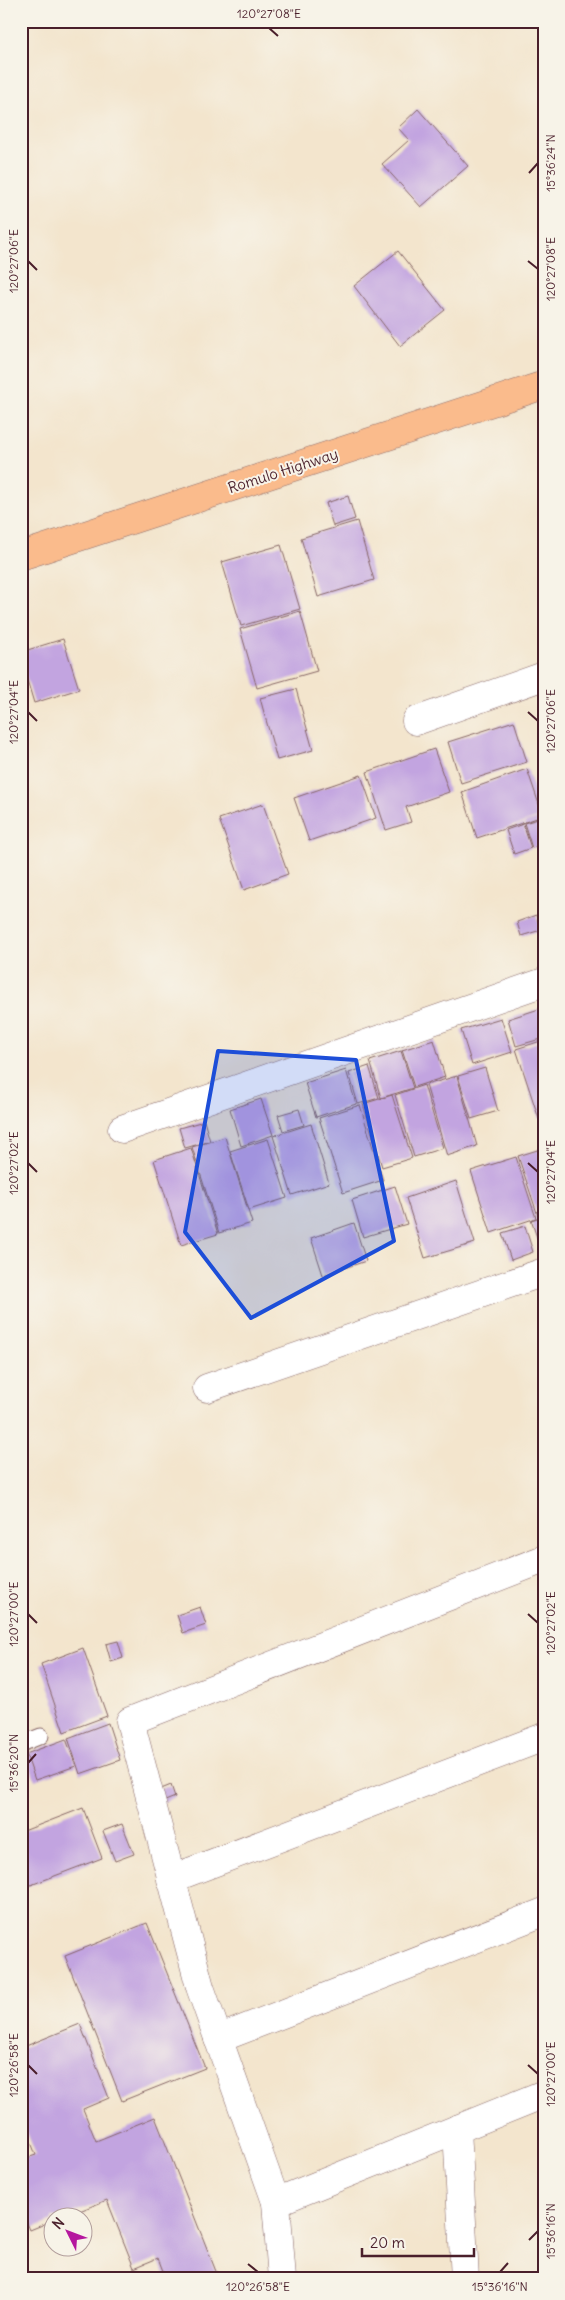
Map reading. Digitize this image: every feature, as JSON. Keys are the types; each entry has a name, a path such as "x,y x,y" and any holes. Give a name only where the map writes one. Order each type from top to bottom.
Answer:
{"highway":[{"name":"Romulo Highway","path":"21,556 544,385"}],"street":[{"path":"416,721 544,676"},
{"path":"122,1129 544,982"},
{"path":"207,1388 544,1272"},
{"path":"282,2279 276,2202 200,1987 130,1721 544,1559"},
{"path":"171,1879 544,1738"},
{"path":"218,2040 544,1912"},
{"path":"276,2202 544,2094"},
{"path":"457,2129 465,2279"}],"lane":[{"path":"21,1744 41,1736"}],"highlighted area":[{"path":"218,1051 356,1060 394,1241 251,1318 185,1232"}],"building":[{"path":"418,109 468,166 421,207 382,164 409,140 398,128"},
{"path":"398,251 445,310 400,346 354,286"},
{"path":"348,496 355,519 333,526 326,503"},
{"path":"357,521 374,580 318,597 301,538"},
{"path":"281,545 300,609 241,626 222,562"},
{"path":"300,611 317,671 257,688 240,629"},
{"path":"63,639 79,689 34,703 21,660 21,652"},
{"path":"296,689 313,750 277,760 260,698"},
{"path":"514,721 527,762 461,783 448,742"},
{"path":"434,749 449,792 406,807 411,822 386,830 367,772"},
{"path":"527,769 543,816 477,838 462,792"},
{"path":"361,775 376,818 309,841 294,798"},
{"path":"263,804 288,874 244,890 219,819"},
{"path":"542,818 544,844 532,848 524,823"},
{"path":"523,824 531,848 514,854 506,830"},
{"path":"536,915 541,930 521,936 517,922"},
{"path":"542,1008 544,1038 516,1046 508,1019"},
{"path":"501,1018 512,1052 472,1065 461,1030"},
{"path":"434,1040 445,1077 414,1087 402,1050"},
{"path":"544,1040 544,1117 539,1119 516,1049"},
{"path":"401,1051 413,1088 381,1098 370,1061"},
{"path":"369,1066 379,1098 358,1104 349,1073"},
{"path":"485,1068 498,1111 471,1119 458,1076"},
{"path":"346,1070 356,1104 316,1117 305,1083"},
{"path":"457,1076 477,1146 447,1156 426,1085"},
{"path":"424,1085 443,1148 414,1157 395,1095"},
{"path":"392,1095 412,1158 382,1167 363,1104"},
{"path":"261,1099 273,1135 241,1146 230,1109"},
{"path":"360,1105 383,1180 343,1193 319,1118"},
{"path":"299,1109 304,1125 283,1131 278,1115"},
{"path":"204,1121 210,1141 185,1148 179,1128"},
{"path":"311,1124 329,1183 292,1195 273,1136"},
{"path":"225,1137 252,1223 219,1233 192,1147"},
{"path":"268,1139 287,1198 249,1210 230,1151"},
{"path":"191,1148 218,1234 181,1245 154,1160"},
{"path":"544,1148 544,1214 538,1216 518,1156"},
{"path":"516,1157 536,1218 491,1233 471,1171"},
{"path":"456,1181 475,1243 425,1258 406,1198"},
{"path":"395,1186 407,1224 363,1237 352,1200"},
{"path":"544,1216 544,1245 540,1246 531,1220"},
{"path":"354,1223 366,1261 323,1275 311,1238"},
{"path":"525,1226 533,1252 511,1260 502,1233"},
{"path":"200,1607 206,1625 183,1633 177,1615"},
{"path":"118,1641 123,1658 111,1662 106,1644"},
{"path":"83,1648 107,1716 64,1732 41,1664"},
{"path":"108,1723 120,1760 80,1774 68,1738"},
{"path":"66,1739 76,1766 35,1780 26,1754"},
{"path":"171,1785 175,1797 158,1804 154,1792"},
{"path":"83,1808 102,1858 23,1888 21,1832"},
{"path":"122,1824 134,1854 115,1861 103,1831"},
{"path":"147,1923 205,2068 122,2101 65,1956"},
{"path":"80,2024 109,2098 83,2109 96,2141 155,2117 219,2279 166,2279 158,2258 134,2268 107,2200 87,2208 42,2208 42,2225 30,2230 21,2209 21,2160 36,2155 26,2130 21,2132 21,2048"}]}
